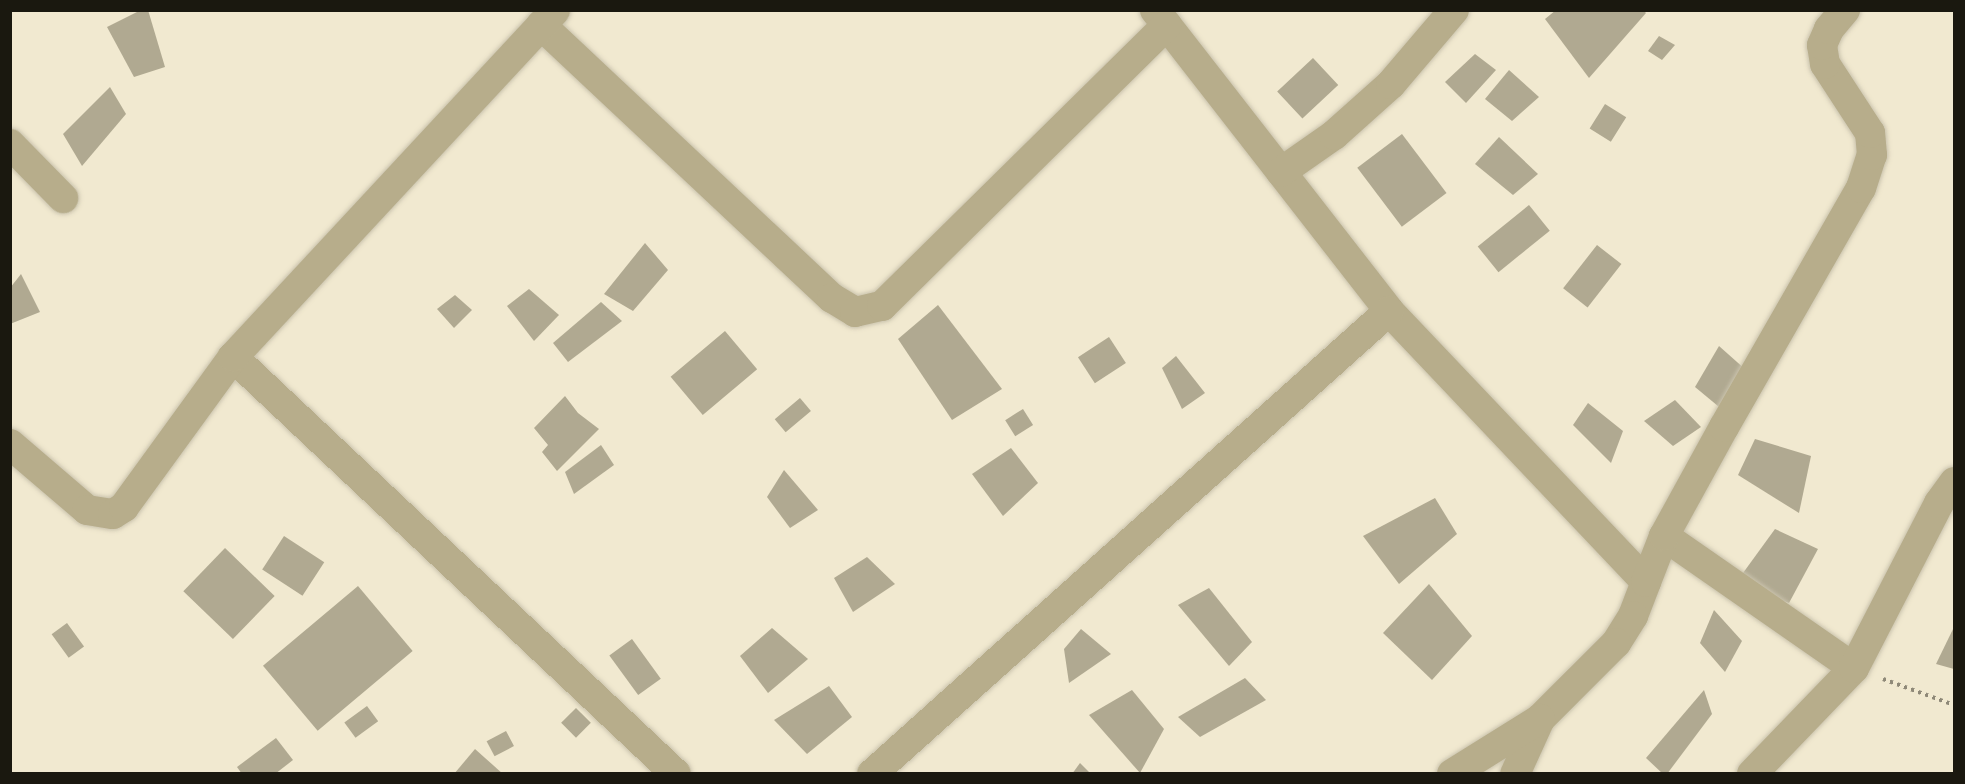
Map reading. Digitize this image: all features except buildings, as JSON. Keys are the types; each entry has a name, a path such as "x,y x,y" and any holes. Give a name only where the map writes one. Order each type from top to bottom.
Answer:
{"street":[{"path":"1281,172 1334,135 1391,84 1454,10"},
{"path":"1452,774 1540,719 1616,643 1633,616 1664,536 1861,188 1872,155 1870,133 1825,64 1822,45 1829,29 1845,10"},
{"path":"10,444 70,499 87,510 113,514 124,507 233,357 548,18 832,298 855,312 882,306 1161,18 1389,311 1646,582"},
{"path":"10,144 63,198"},
{"path":"872,774 1389,311"},
{"path":"233,357 676,774"},
{"path":"1752,774 1854,668 1939,503 1954,482"},
{"path":"1664,536 1854,668"},
{"path":"1515,774 1540,719"}],"path":[{"path":"1854,668 1954,705"}]}
